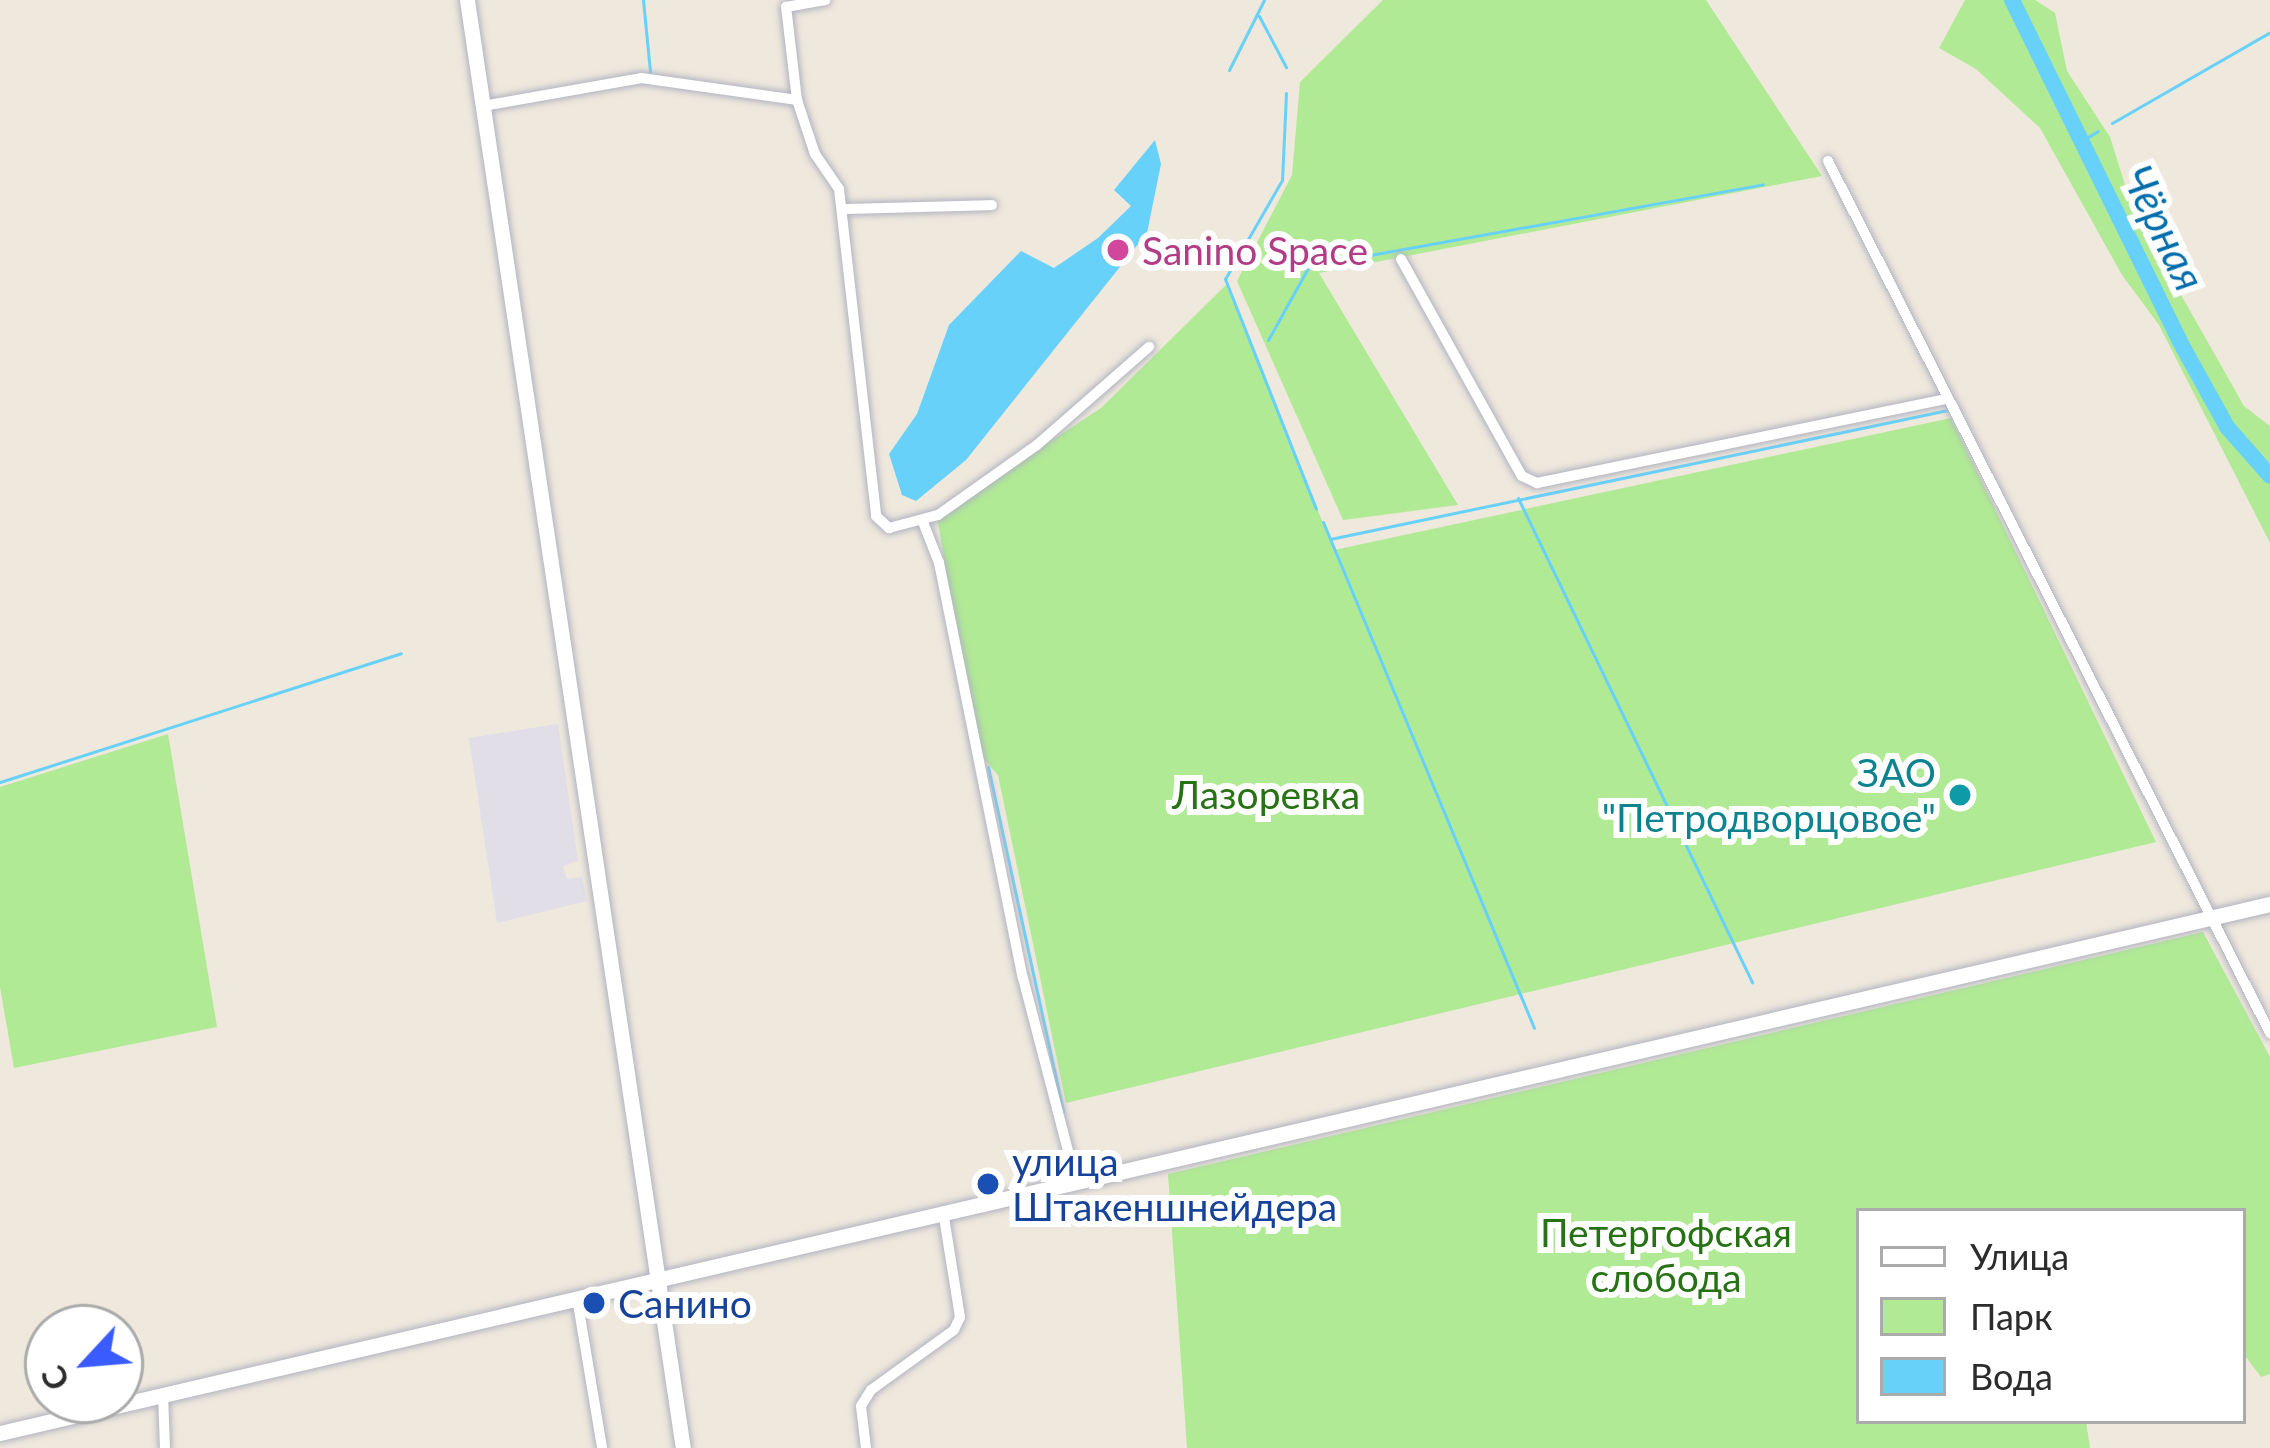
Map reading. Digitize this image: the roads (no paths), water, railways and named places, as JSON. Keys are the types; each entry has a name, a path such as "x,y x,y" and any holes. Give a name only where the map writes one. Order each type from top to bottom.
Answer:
{"street":[{"path":"467,0 683,1448"},
{"path":"825,0 786,7 797,100 842,209 876,517 890,528 922,522 1037,445 1149,347"},
{"path":"483,106 641,78 797,100"},
{"path":"1828,161 2270,1033"},
{"path":"842,209 992,205"},
{"path":"1401,260 1522,476 1537,483 1641,467 1945,399"},
{"path":"922,522 939,563 1018,957 1076,1181"},
{"path":"0,1433 2270,904"},
{"path":"866,1448 860,1406 871,1390 954,1330 960,1317 943,1211"},
{"path":"577,1298 602,1448"},
{"path":"163,1394 166,1448"}],"water":[{"path":"1155,140 1161,164 1147,233 966,460 916,501 902,495 889,454 917,414 949,325 1021,251 1054,268 1098,238 1131,206 1114,190"}],"waterway":[{"path":"643,0 650,72"},
{"path":"1229,70 1264,0"},
{"name":"Чёрная","path":"2012,0 2179,340 2227,427 2270,476"},
{"path":"1259,16 1286,67"},
{"path":"2112,123 2270,32"},
{"path":"1286,93 1282,180 1225,279 1316,509"},
{"path":"2078,143 2098,131"},
{"path":"1268,340 1309,266 1763,184"},
{"path":"1330,539 1948,410"},
{"path":"1518,498 1752,982"},
{"path":"1323,522 1534,1028"},
{"path":"0,782 401,653"},
{"path":"988,767 1063,1112"}],"place":[{"name":"Sanino Space","path":"1118,250"},
{"name":"ЗАО \"Петродворцовое\"","path":"1960,795"},
{"name":"улица Штакеншнейдера","path":"988,1184"},
{"name":"Санино","path":"594,1303"}],"park label":[{"name":"Лазоревка","path":"1266,794"},
{"name":"Петергофская слобода","path":"1666,1256"}]}
